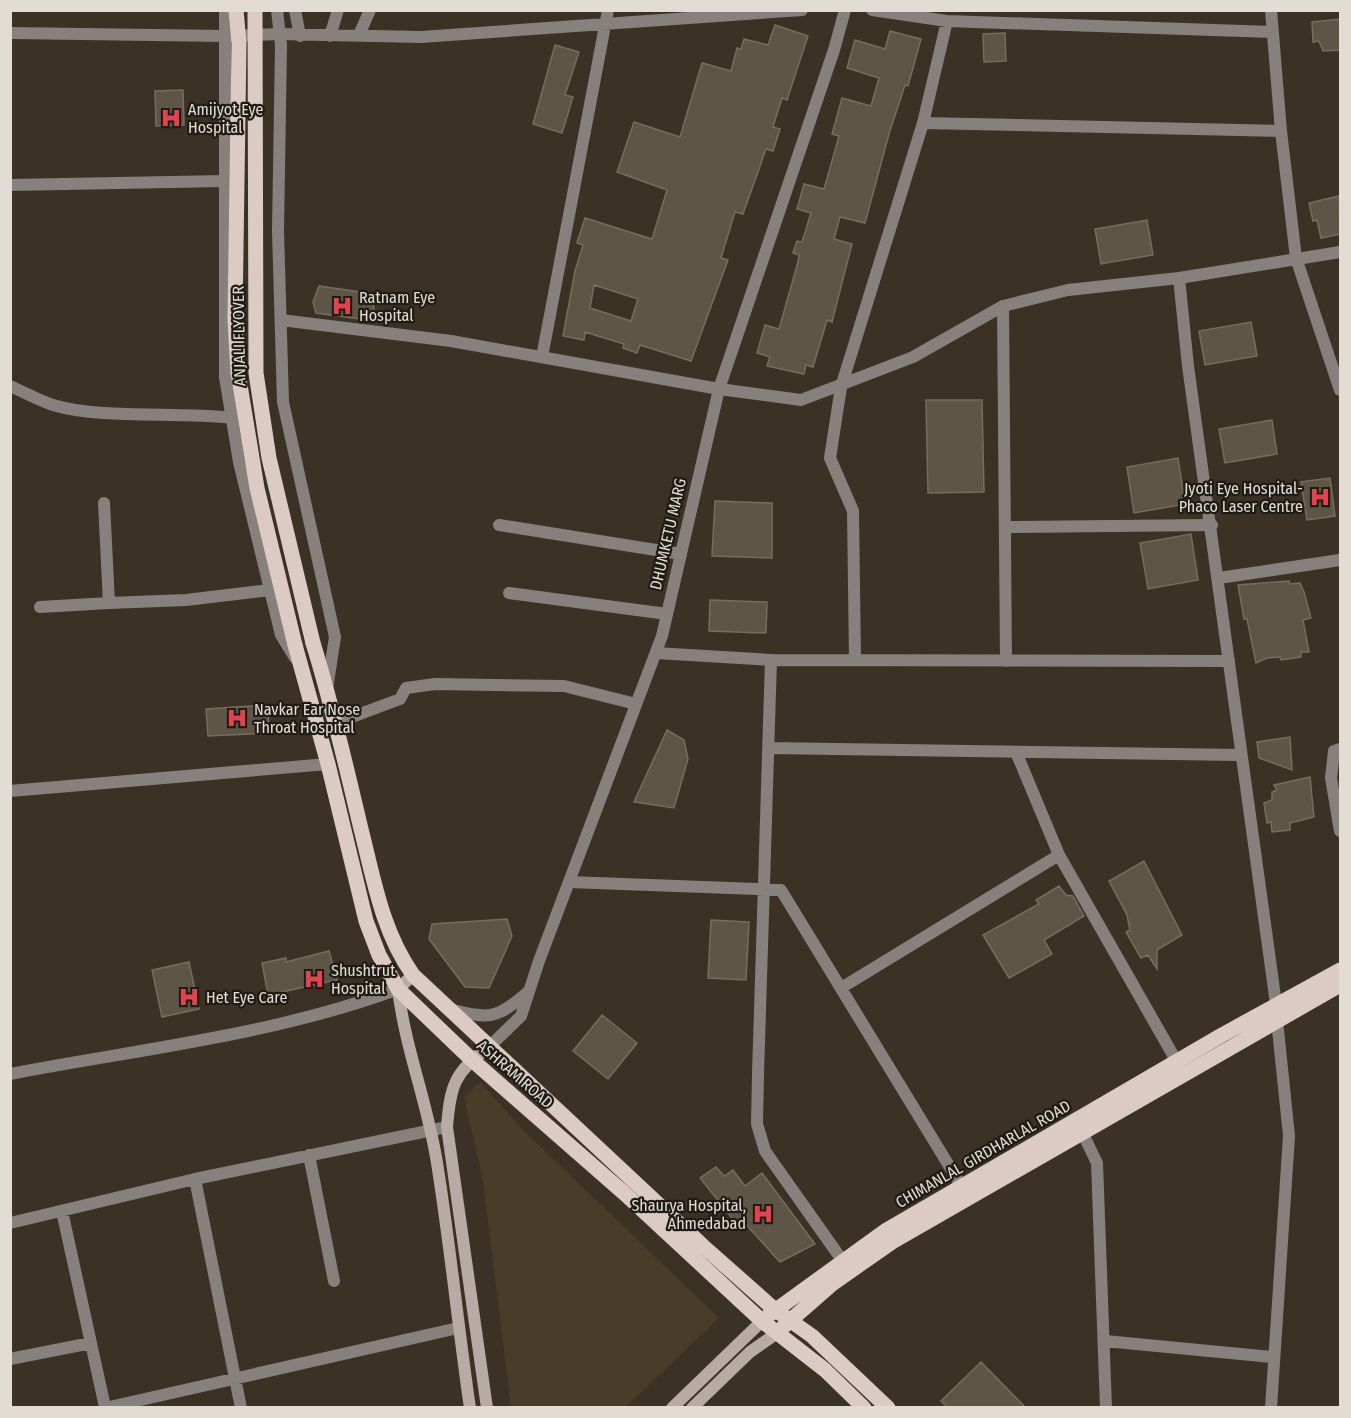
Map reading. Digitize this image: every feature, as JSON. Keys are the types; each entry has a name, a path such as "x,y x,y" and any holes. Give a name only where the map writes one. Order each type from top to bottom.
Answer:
{"main road":[{"name":"ANJALI FLYOVER","path":"236,10 239,43 235,319 238,373 256,488 301,666"},
{"name":"ANJALI FLYOVER","path":"255,10 255,373 269,458 313,642 327,689"},
{"name":"ASHRAM ROAD","path":"301,666 328,764 366,921 379,955 398,989 471,1059 639,1207 762,1321 825,1371 864,1407"},
{"name":"ASHRAM ROAD","path":"327,689 383,917 397,953 412,975 488,1048 774,1309 790,1318 888,1407"},
{"name":"CHIMANLAL GIRDHARLAL ROAD","path":"692,1407 750,1352 777,1333 790,1318 832,1284 892,1242 1083,1134 1341,970"},
{"path":"412,975 398,989 402,1019 431,1130 470,1407"},
{"name":"CHIMANLAL GIRDHARLAL ROAD","path":"672,1407 774,1309 885,1231 1177,1062 1277,1012 1341,985"},
{"path":"487,1407 447,1127 449,1096 458,1075 471,1059 488,1048"}],"street":[{"path":"225,10 225,377 239,462 281,635 301,666"},
{"path":"277,10 279,34 278,231 283,402 335,637 327,689"},
{"path":"295,10 300,36"},
{"path":"330,36 338,10"},
{"path":"359,35 370,10"},
{"path":"542,357 609,10"},
{"path":"10,33 421,37 606,26 802,10"},
{"name":"DHUMKETU MARG","path":"488,1048 521,1016 656,653 719,389 834,50 845,10"},
{"path":"872,10 947,21 1272,32"},
{"path":"1271,10 1281,131 1296,258 1341,390"},
{"path":"855,660 853,511 830,458 840,387 923,123 947,21"},
{"path":"923,123 1281,131"},
{"path":"10,185 225,181"},
{"path":"281,320 452,341 719,389 801,400 840,387 913,357 1003,306 1068,290 1179,278 1341,252"},
{"path":"1179,278 1188,366 1212,525 1228,661 1277,1012 1289,1136 1270,1407"},
{"path":"1003,306 1006,661"},
{"path":"10,386 53,405 101,411 200,414 232,418"},
{"path":"104,503 109,603"},
{"path":"499,525 681,554"},
{"path":"1006,526 1212,525"},
{"path":"1219,578 1341,560"},
{"path":"40,607 197,599 270,590"},
{"path":"509,593 667,614"},
{"path":"656,653 771,660 1228,661"},
{"path":"771,660 766,889 758,1074 759,1137 765,1151 842,1260"},
{"path":"336,723 400,699 406,688 435,684 564,686 636,704"},
{"path":"769,748 1241,755"},
{"path":"1341,749 1334,751 1331,778 1341,831"},
{"path":"1016,752 1059,855 1177,1062"},
{"path":"10,791 328,764"},
{"path":"841,988 1059,855"},
{"path":"569,882 781,890 962,1187"},
{"path":"10,1074 196,1041 342,1010 398,989"},
{"path":"448,1009 482,1017 507,1010 529,992"},
{"path":"10,1223 195,1179 447,1127"},
{"path":"1083,1134 1097,1163 1106,1407"},
{"path":"309,1155 334,1281"},
{"path":"195,1179 241,1407"},
{"path":"62,1211 105,1407 458,1328"},
{"path":"1105,1341 1272,1357"},
{"path":"10,1359 91,1343"}],"shaded area":[{"path":"480,1082 522,1129 719,1318 626,1407 511,1407 483,1181 464,1097"}],"building":[{"path":"1341,19 1341,50 1323,51 1319,41 1313,42 1312,22"},
{"path":"775,25 808,36 787,100 782,98 773,127 780,129 773,151 766,149 743,214 735,212 721,258 728,260 691,361 640,345 637,353 623,348 624,344 585,332 584,340 563,336 575,271 583,245 577,243 585,218 652,239 667,190 617,172 634,122 680,137 702,63 731,71 737,48 741,49 744,39 768,45","holes":["594,285 638,299 631,321 590,308"]},
{"path":"890,31 921,39 908,86 905,85 889,134 865,223 840,217 834,239 852,244 832,322 827,320 813,367 806,365 804,374 767,366 770,357 757,353 765,325 779,329 798,262 799,255 793,253 797,241 802,242 811,213 797,209 804,184 824,189 839,136 832,134 842,98 871,106 879,78 847,68 855,40 885,49"},
{"path":"1005,33 1006,61 984,62 983,34"},
{"path":"555,45 579,52 565,95 573,97 562,133 533,124"},
{"path":"183,90 184,125 156,126 155,91"},
{"path":"1339,196 1341,234 1321,238 1317,220 1313,221 1309,203"},
{"path":"1147,220 1153,255 1101,264 1095,229"},
{"path":"319,286 374,294 374,321 316,313 313,302"},
{"path":"1251,322 1257,356 1205,365 1199,331"},
{"path":"926,400 982,400 984,492 928,493"},
{"path":"1272,420 1277,454 1225,463 1219,429"},
{"path":"1178,458 1185,504 1134,513 1127,467"},
{"path":"1330,478 1335,516 1307,520 1301,482"},
{"path":"715,501 772,503 772,558 712,556"},
{"path":"1191,534 1198,580 1148,589 1140,543"},
{"path":"1289,581 1290,584 1300,583 1304,592 1311,618 1303,620 1309,652 1301,652 1301,657 1281,660 1280,657 1267,658 1256,663 1238,585"},
{"path":"710,600 767,602 766,633 709,631"},
{"path":"268,705 269,733 208,736 206,709"},
{"path":"667,730 684,740 688,759 674,808 634,802"},
{"path":"1290,737 1292,770 1259,758 1257,742"},
{"path":"1310,777 1314,817 1290,823 1290,830 1272,832 1271,822 1267,823 1264,803 1272,800 1272,792 1277,790 1274,785"},
{"path":"1144,861 1182,935 1157,950 1157,969 1148,955 1141,958 1126,932 1130,930 1127,915 1109,881"},
{"path":"1059,886 1066,895 1073,896 1084,916 1044,940 1052,954 1009,978 983,935 1039,904 1036,900"},
{"path":"507,919 512,936 489,988 465,987 429,939 432,924"},
{"path":"711,920 749,922 746,980 708,978"},
{"path":"329,951 337,980 268,995 262,963 286,958 286,962"},
{"path":"189,962 199,1009 162,1017 152,970"},
{"path":"602,1015 637,1043 608,1079 573,1051"},
{"path":"716,1167 724,1176 733,1170 745,1186 762,1173 815,1244 780,1262 741,1219 736,1223 700,1178"},
{"path":"981,1362 1025,1407 947,1407 941,1401"}],"place":[{"name":"Amijyot Eye Hospital","path":"171,118"},
{"name":"Ratnam Eye Hospital","path":"342,306"},
{"name":"Jyoti Eye Hospital- Phaco Laser Centre","path":"1320,497"},
{"name":"Navkar Ear Nose Throat Hospital","path":"237,718"},
{"name":"Shushtrut Hospital","path":"314,979"},
{"name":"Het Eye Care","path":"189,997"},
{"name":"Shaurya Hospital, Ahmedabad","path":"763,1214"}]}
